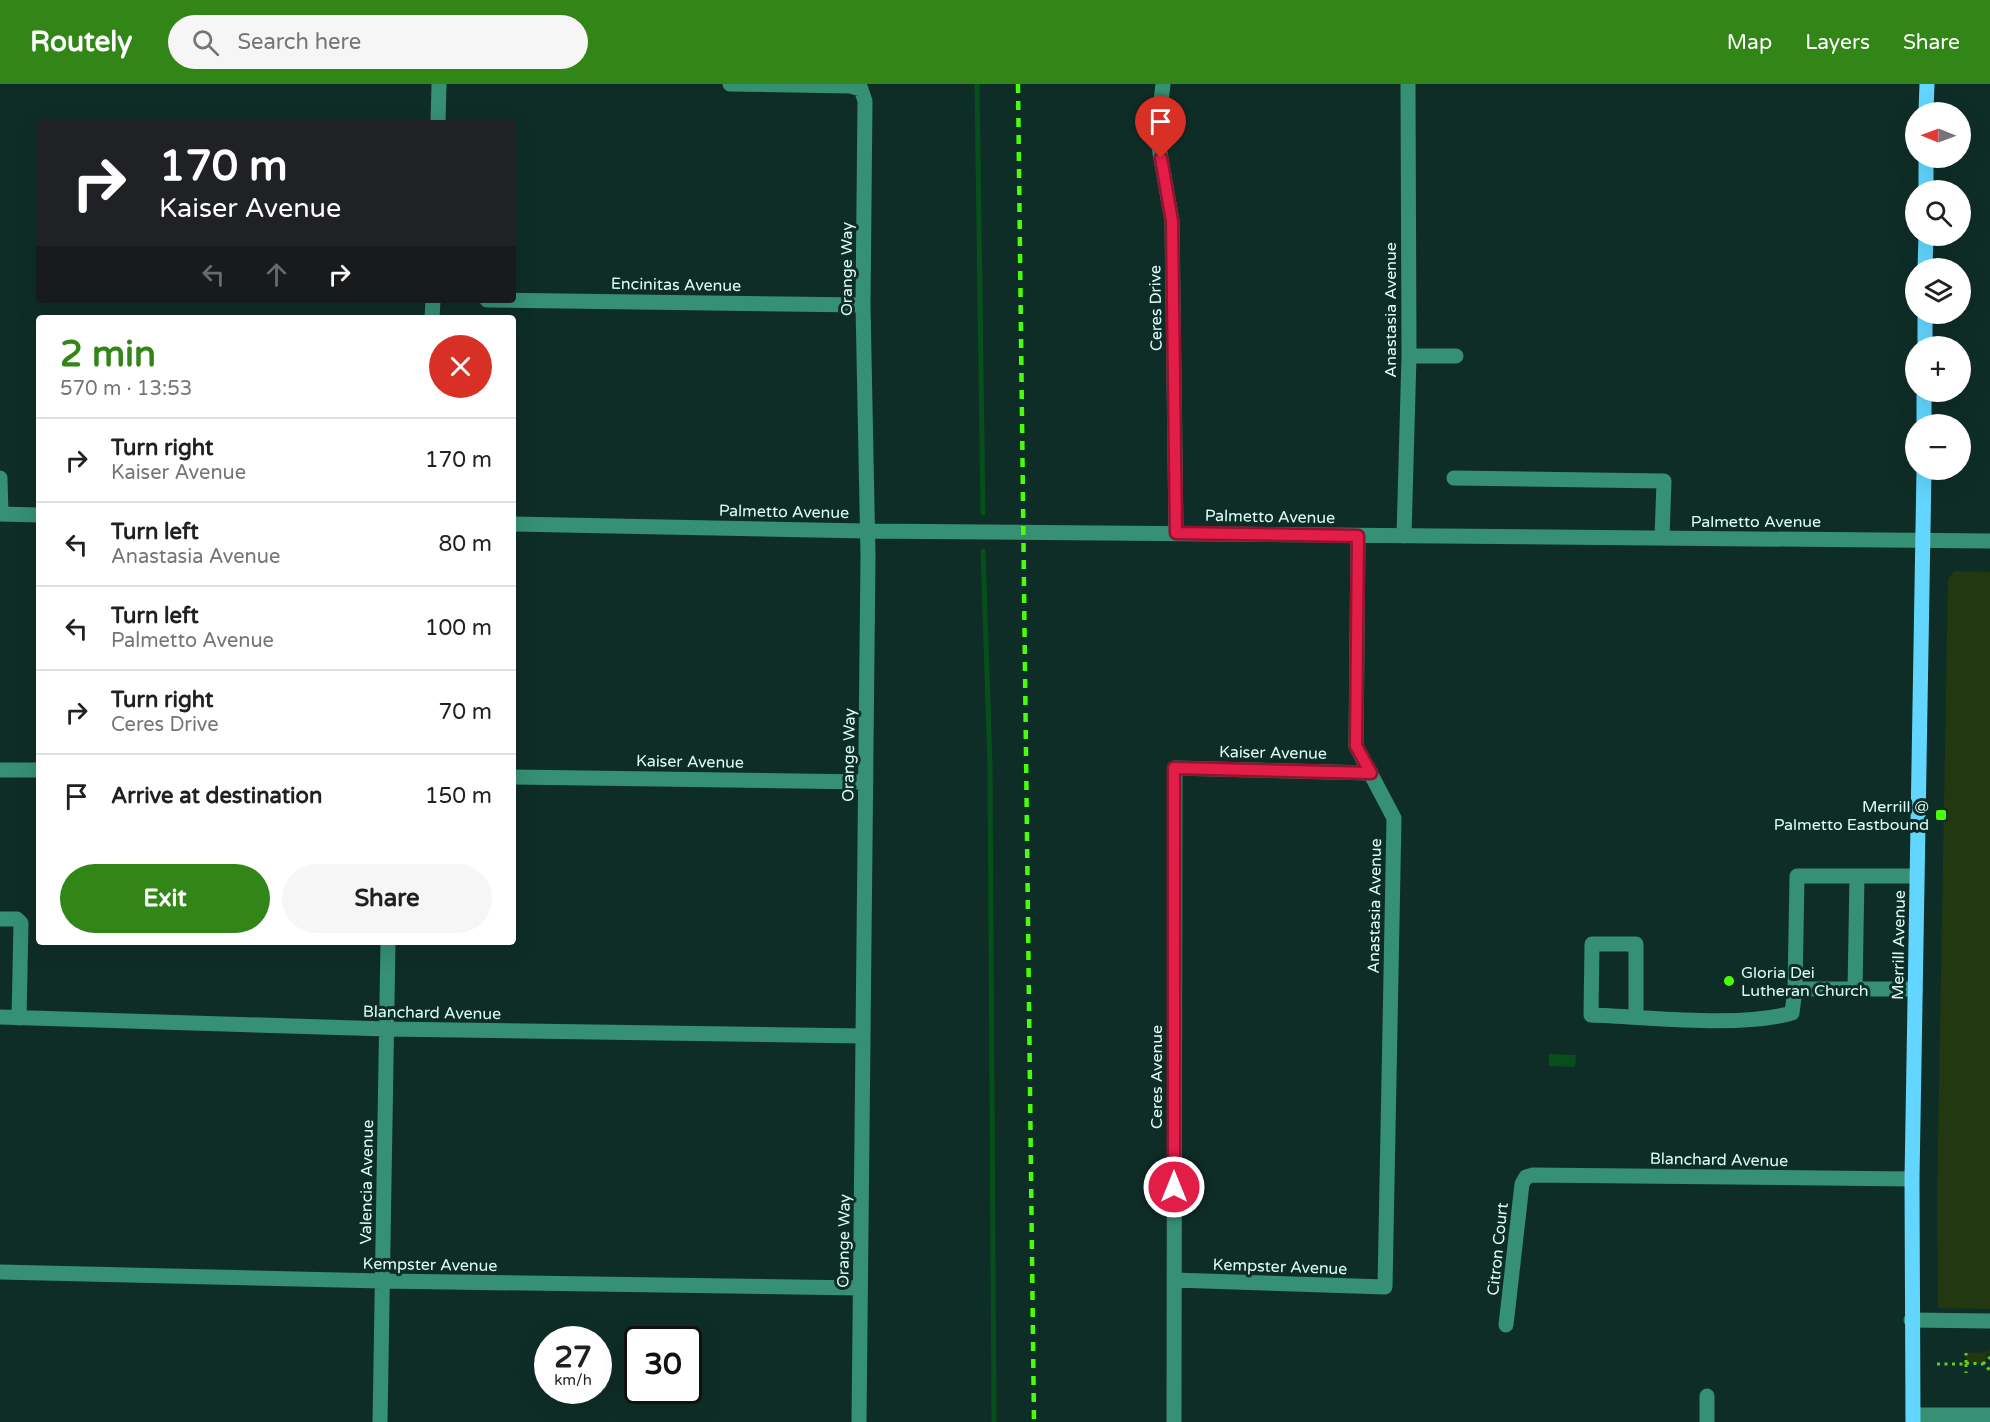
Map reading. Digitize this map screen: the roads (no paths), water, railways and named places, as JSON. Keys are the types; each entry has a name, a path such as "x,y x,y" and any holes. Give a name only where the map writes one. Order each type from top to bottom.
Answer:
{"main road":[{"path":"1926,102 1927,84"},
{"name":"Merrill Avenue","path":"1913,1419 1912,1179 1924,480"}],"street":[{"path":"438,120 439,84"},
{"name":"Orange Way","path":"730,84 850,86 861,89 865,101 863,304 866,782 859,1422"},
{"name":"Ceres Drive","path":"1163,84 1157,136 1172,221 1176,533"},
{"name":"Anastasia Avenue","path":"1404,536 1409,356 1408,84"},
{"name":"Encinitas Avenue","path":"516,300 863,304"},
{"path":"1409,356 1456,356"},
{"path":"0,478 1,514 36,515"},
{"path":"1454,478 1664,481 1662,538"},
{"name":"Palmetto Avenue","path":"516,524 866,531 1990,541"},
{"name":"Anastasia Avenue","path":"1358,536 1356,746 1394,818 1385,1287"},
{"name":"Kaiser Avenue","path":"1174,768 1371,773"},
{"name":"Ceres Avenue","path":"1174,768 1174,1422"},
{"path":"0,770 36,770"},
{"name":"Kaiser Avenue","path":"516,777 866,782"},
{"path":"1636,1017 1636,944 1592,944 1591,1015 1636,1017 1766,1021 1792,1013 1795,990 1797,876 1917,876"},
{"path":"1855,990 1857,876"},
{"path":"0,919 17,919 21,922 19,1017"},
{"name":"Valencia Avenue","path":"380,1422 388,945"},
{"path":"1795,990 1915,989"},
{"name":"Blanchard Avenue","path":"0,1017 387,1029 863,1036"},
{"name":"Blanchard Avenue","path":"1526,1177 1533,1175 1912,1179"},
{"name":"Citron Court","path":"1506,1325 1522,1184 1526,1177"},
{"name":"Kempster Avenue","path":"0,1272 382,1281 860,1288"},
{"name":"Kempster Avenue","path":"1174,1280 1385,1287"},
{"path":"1911,1320 1990,1321"},
{"path":"1707,1396 1707,1422"},
{"path":"1913,1419 1990,1415"}],"waterway":[{"path":"977,84 983,513"},
{"path":"983,551 990,765 994,1422"}],"railway":[{"path":"1018,84 1034,1422"}],"place":[{"name":"Merrill @ Palmetto Eastbound","path":"1941,815"},
{"name":"Gloria Dei Lutheran Church","path":"1729,981"}]}
